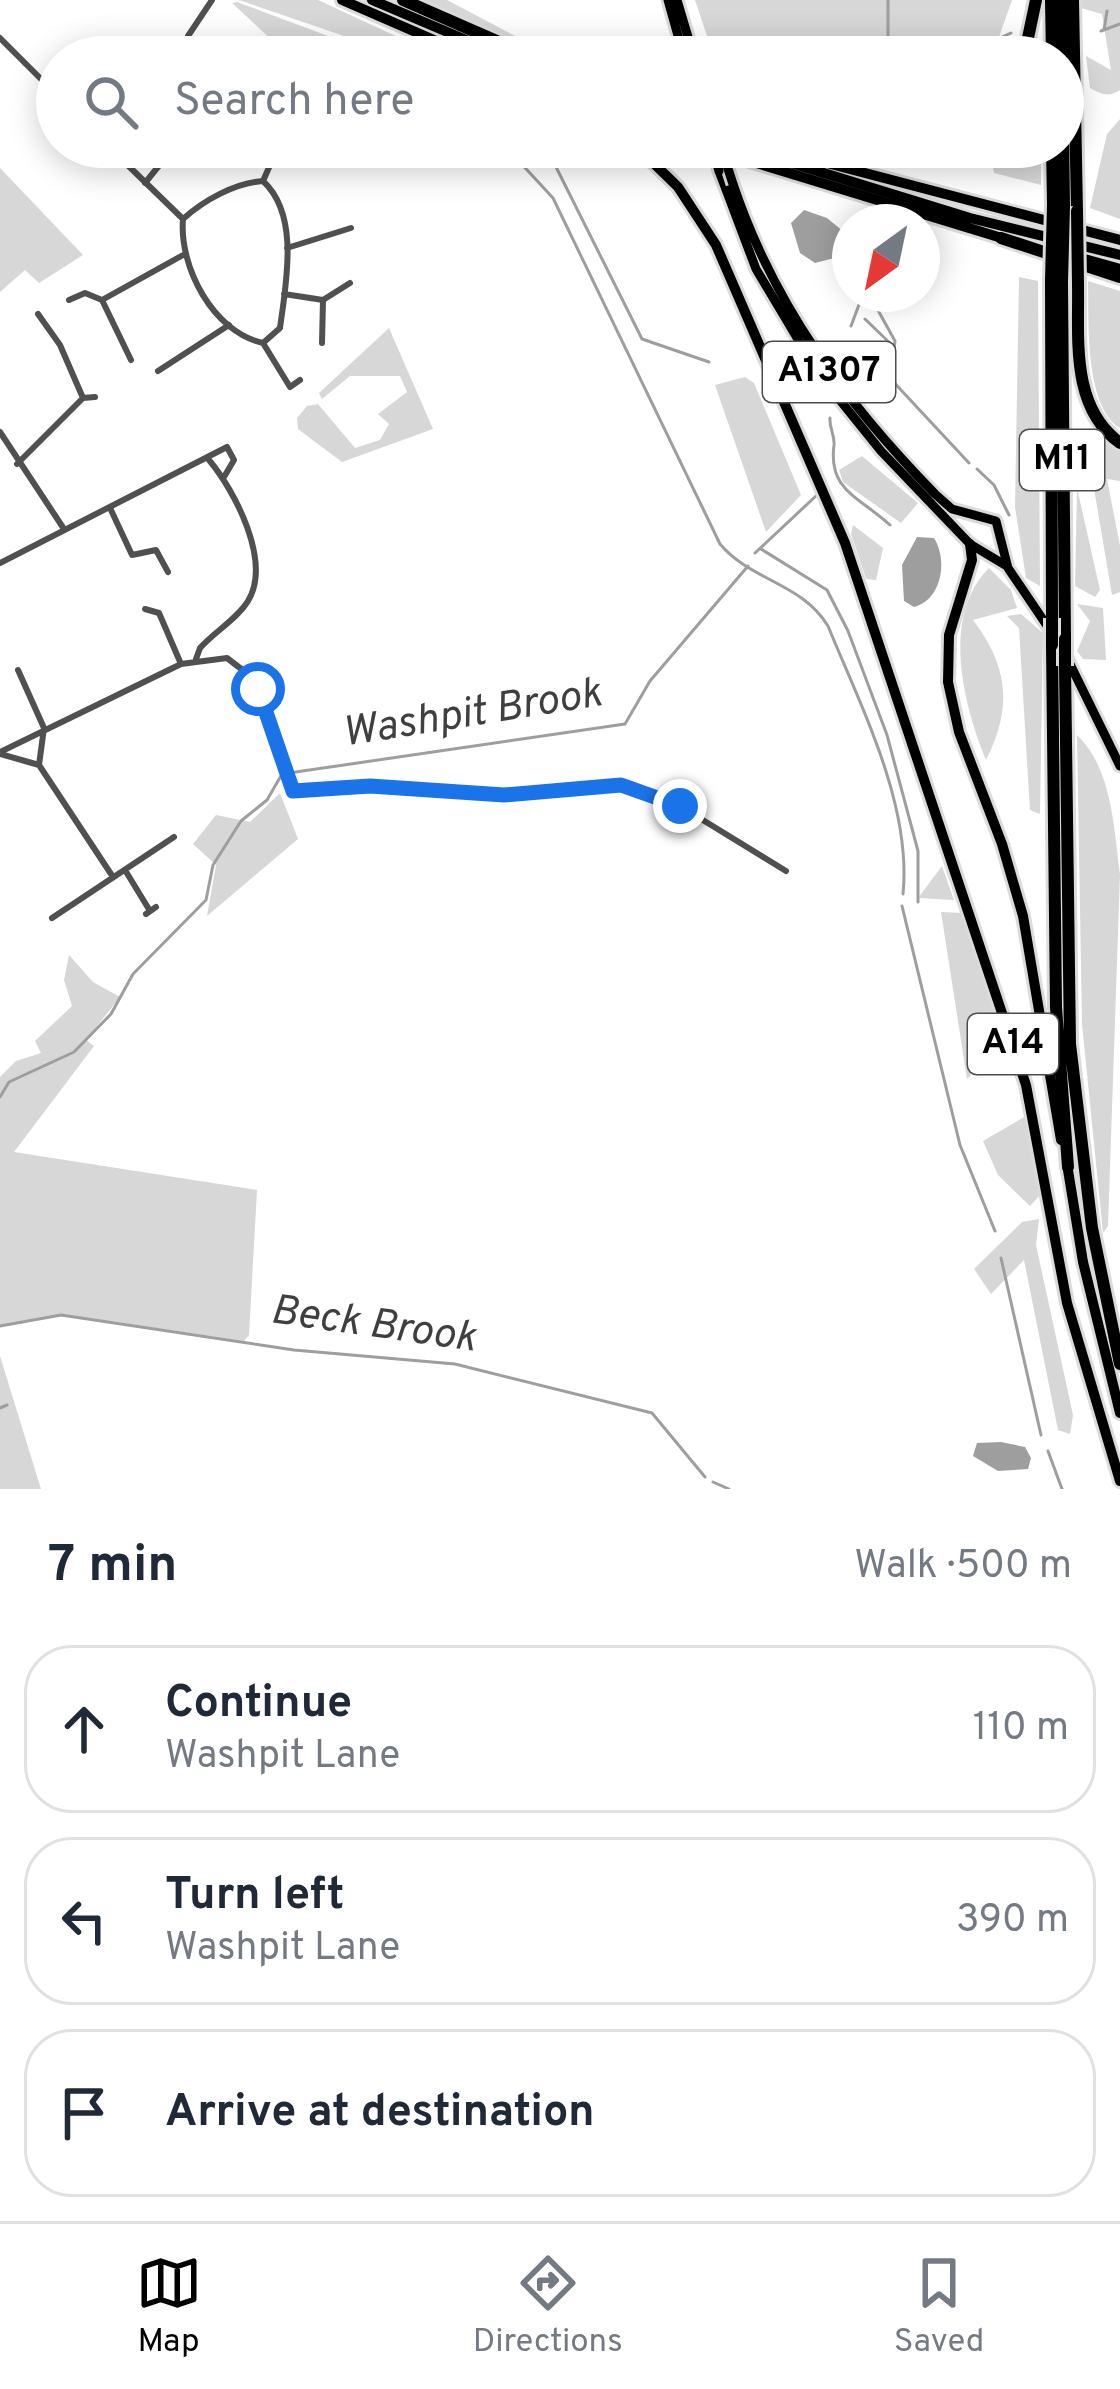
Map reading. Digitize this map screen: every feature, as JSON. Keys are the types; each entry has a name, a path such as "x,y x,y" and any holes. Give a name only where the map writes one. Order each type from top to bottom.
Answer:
{"highway":[{"path":"342,0 421,36"},
{"path":"372,0 457,36"},
{"path":"403,0 484,36"},
{"path":"1028,36 1036,0"},
{"path":"1051,0 1052,36"},
{"path":"1062,0 1062,36"},
{"name":"M11","path":"1071,36 1072,0"},
{"name":"A14","path":"659,168 678,187 716,245 845,543 1025,1084 1072,1326 1120,1481"},
{"path":"775,168 1120,273"},
{"path":"807,168 970,218 1120,255"},
{"path":"845,168 1120,241"},
{"name":"M11","path":"1056,168 1078,284 1086,398 1103,429 1120,443"},
{"name":"M11","path":"1064,168 1065,208"},
{"name":"M11","path":"1066,168 1057,281 1052,618 1066,666 1070,1044 1092,1228 1120,1364"},
{"path":"970,218 1120,241"},
{"name":"M11","path":"1057,281 1056,1007 1068,1167"},
{"name":"A14","path":"968,540 972,560 949,635 948,682 959,732 1023,916 1083,1262 1120,1413"}],"main road":[{"path":"668,0 678,36"},
{"path":"677,0 688,36"},
{"name":"A1307","path":"718,168 756,269 800,347 881,452 968,540"},
{"name":"A1307","path":"729,168 775,287 816,356 935,494 952,508 979,515"},
{"path":"1008,568 996,521 979,515 968,523 968,540 1008,568 1079,678 1120,766"},
{"path":"986,550 1000,538"}],"street":[{"path":"188,36 212,0"},
{"path":"0,38 36,74"},
{"path":"130,168 183,219 185,254 196,283 229,325 263,343 290,387 300,380"},
{"path":"145,183 157,168"},
{"path":"263,181 269,168"},
{"path":"183,219 229,190 263,181"},
{"path":"263,181 283,211 286,248 280,328 263,343"},
{"path":"286,248 351,228"},
{"path":"102,300 185,254"},
{"path":"284,294 323,300 350,283"},
{"path":"69,300 85,293 102,300 131,360"},
{"path":"322,343 323,300"},
{"path":"38,314 60,345 83,398"},
{"path":"158,370 229,325"},
{"path":"17,464 83,398 95,397"},
{"path":"0,432 65,530"},
{"path":"0,563 209,460 226,447 234,455 224,477"},
{"path":"196,658 200,648 249,599 256,581 256,562 224,477 209,460"},
{"path":"111,510 126,550 132,555 156,550 168,572"},
{"path":"145,608 159,613 181,664"},
{"path":"0,753 181,664 196,658 227,658 253,678 288,788 298,792 370,786 504,795 621,785 680,806 786,871"},
{"path":"18,670 44,728 39,765"},
{"path":"0,753 39,765 113,877"},
{"path":"52,918 174,837"},
{"path":"124,870 151,911"}],"shaded area":[{"path":"239,0 318,0 396,36 344,36"},
{"path":"424,0 447,0 515,36 501,36"},
{"path":"695,0 1012,0 999,36 707,36"},
{"path":"1081,0 1120,0 1120,90 1112,94 1090,88 1086,56 1111,70 1102,14 1081,8"},
{"path":"232,3 328,36 267,36"},
{"path":"1120,119 1120,219 1090,208 1107,134"},
{"path":"0,168 83,255 39,283 25,270 0,292"},
{"path":"993,168 1041,168 1041,185 994,173"},
{"path":"804,210 832,222 832,259 815,263 800,253 791,223"},
{"path":"1019,277 1038,281 1040,586 1026,578 1015,507"},
{"path":"1088,281 1120,291 1120,428 1108,417 1094,382"},
{"path":"389,328 433,429 342,462 298,429 297,418 307,406 318,404 355,448 380,440 389,424 378,414 407,392 400,376 350,376 322,399 319,393"},
{"path":"745,377 754,383 801,495 766,532 715,385"},
{"path":"1102,435 1120,452 1120,481 1107,479 1120,546 1120,592 1112,595 1086,441"},
{"path":"862,456 918,503 901,523 843,482 839,470"},
{"path":"1077,488 1100,590 1095,597 1075,586"},
{"path":"853,525 883,548 876,580 866,579 851,534"},
{"path":"917,537 934,538 941,568 931,596 914,607 904,601 902,565"},
{"path":"989,568 1011,590 1017,608 973,620 994,654 1003,687 1000,722 986,760 964,688 961,636 974,588"},
{"path":"1077,604 1103,608 1106,660 1083,659 1077,651 1090,621"},
{"path":"1021,614 1043,633 1040,814 1030,810 1019,628 1007,616"},
{"path":"1077,735 1098,764 1104,782 1120,874 1108,1226 1103,1233 1082,1024"},
{"path":"280,793 298,839 207,916 216,865 193,844 216,815 250,822"},
{"path":"942,866 954,900 918,898"},
{"path":"941,912 963,913 1007,1039 967,1079"},
{"path":"69,955 93,982 120,997 86,1040 94,1046 14,1152 257,1190 249,1335 244,1341 62,1314 0,1325 0,1077 16,1061 41,1053 35,1041 72,1006 64,980"},
{"path":"1026,1116 1044,1191 1030,1206 998,1175 983,1141"},
{"path":"1039,1219 1036,1245 1073,1415 1070,1434 1058,1430 1024,1260 991,1294 974,1269 1022,1222"},
{"path":"0,1356 41,1489 0,1489"},
{"path":"977,1443 1025,1447 1031,1458 1028,1469 998,1471 973,1456"}],"waterway":[{"name":"Washpit Brook","path":"888,0 888,36"},
{"path":"1104,30 1107,11"},
{"path":"1101,31 1120,24"},
{"path":"1004,36 1011,33"},
{"path":"525,168 553,198 720,544 746,566 805,600 828,626 892,791 904,860 903,894"},
{"path":"556,168 642,339 709,362"},
{"path":"851,326 856,312"},
{"name":"Washpit Brook","path":"879,312 895,341 891,371 880,379"},
{"path":"865,319 894,347"},
{"path":"887,375 969,463"},
{"name":"Washpit Brook","path":"869,390 874,385"},
{"path":"830,418 833,460 841,482 890,525"},
{"path":"977,469 994,485 1009,515"},
{"name":"Washpit Brook","path":"755,553 817,495"},
{"path":"761,549 827,590 848,631 887,735 918,851 918,902"},
{"name":"Washpit Brook","path":"0,1097 9,1082 74,1052 111,1014 133,974 206,900 213,865 241,821 267,800 282,774 625,724 650,681 748,566"},
{"path":"902,906 960,1145 995,1231"},
{"path":"1001,1258 1041,1435"},
{"name":"Beck Brook","path":"0,1326 61,1315 294,1350 455,1364 652,1413 705,1477"},
{"path":"0,1408 7,1405"},
{"path":"1048,1451 1062,1489"},
{"name":"Beck Brook","path":"713,1482 729,1489"}],"route":[{"path":"258,689 288,788 293,791 370,786 504,795 621,785 680,806"}]}
